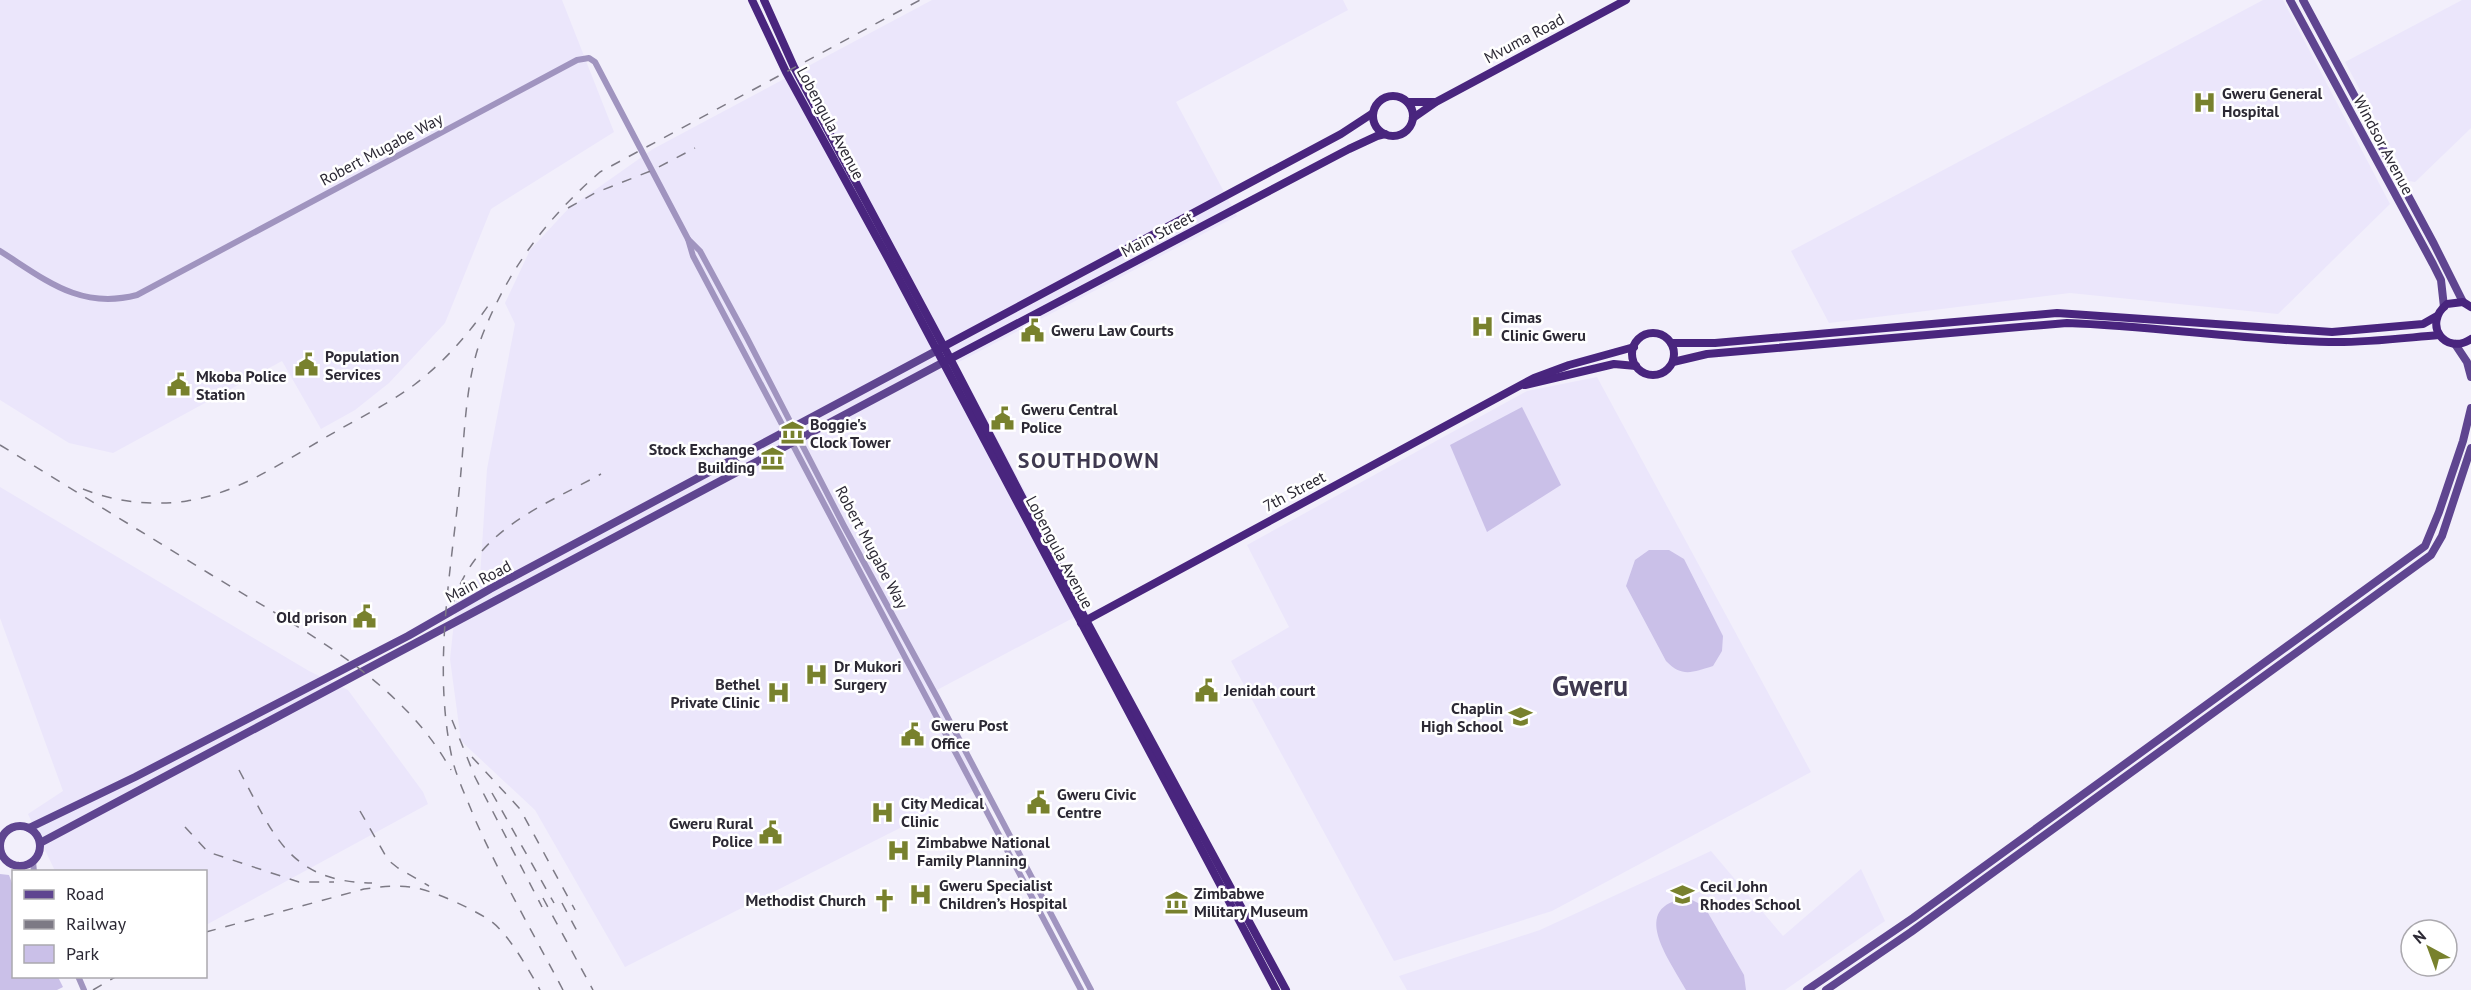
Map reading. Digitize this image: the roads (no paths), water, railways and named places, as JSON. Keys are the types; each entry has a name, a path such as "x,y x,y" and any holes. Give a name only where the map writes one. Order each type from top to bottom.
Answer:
{"highway":[{"name":"Lobengula Avenue","path":"752,0 786,72 940,349"},
{"name":"Lobengula Avenue","path":"765,0 794,67 1276,990"},
{"name":"Mvuma Road","path":"1413,118 1436,102 1626,0"},
{"name":"Main Street","path":"940,349 1341,134 1374,113 1379,102 1390,96 1397,96 1408,102"},
{"name":"Mvuma Road","path":"1408,102 1436,102"},
{"path":"1408,102 1413,118"},
{"path":"1374,113 1376,126 1385,134"},
{"name":"Main Street","path":"946,361 1365,140 1385,134 1403,133 1412,124 1413,118"},
{"path":"1341,134 1349,149"},
{"path":"1293,160 1300,174"},
{"path":"1188,215 1196,230"},
{"path":"1139,242 1146,257"},
{"path":"1038,296 1045,310"},
{"path":"1673,362 1671,343 1663,336 1650,334 1643,336 1634,347 1633,360 1636,366 1642,372 1653,375 1664,372 1673,362 1707,354 2019,326 2129,321 2191,321 2332,332 2423,324 2437,316 2444,307 2455,302 2467,305"},
{"path":"1671,343 1715,344 2057,312 2191,332 2244,337 2331,342 2439,335"},
{"path":"2437,316 2436,326 2439,335 2446,341 2455,345 2471,339"},
{"path":"997,318 1003,331"},
{"path":"2191,321 2191,332"},
{"path":"2244,326 2244,337"},
{"name":"7th Street","path":"1083,621 1534,378 1569,365 1634,347"},
{"name":"7th Street","path":"1522,386 1614,364 1636,366"},
{"name":"Lobengula Avenue","path":"1083,621 1286,990"}],"main road":[{"name":"Windsor Avenue","path":"2290,0 2433,264 2441,280 2444,307"},
{"name":"Windsor Avenue","path":"2303,0 2467,305"},
{"path":"2455,345 2467,362 2471,377"},
{"name":"Main Road","path":"29,828 399,641 940,349"},
{"name":"Main Road","path":"40,843 946,361"},
{"path":"1807,990 1913,918 2425,546 2463,441 2471,408"},
{"path":"1826,990 1911,932 2431,555 2442,536 2471,448"},
{"path":"555,555 560,566"},
{"path":"251,717 257,727"},
{"path":"0,829 20,826 29,828 37,836 40,850 33,861 20,868 8,861 1,852 2,839 11,828"}],"street":[{"name":"Robert Mugabe Way","path":"0,251 72,294 110,299 137,295 577,60 589,58 605,80 688,239 693,256 790,429 1081,990"},
{"name":"Robert Mugabe Way","path":"796,441 938,699 1091,990"},
{"path":"33,861 34,870"}],"railway":[{"path":"563,990 474,817 453,761 446,719 444,652 448,584 469,386 484,331 506,285 532,244 547,225 600,172 920,0"},
{"path":"568,208 595,193 653,170 695,148"},
{"path":"83,489 121,500 161,503 207,497 245,483 385,404 414,385 454,348 488,306"},
{"path":"0,445 344,657 404,708 430,737 451,770"},
{"path":"453,603 463,578 477,557 494,539 533,511 601,474"},
{"path":"452,720 475,777 542,907"},
{"path":"472,757 520,809 575,910"},
{"path":"239,770 274,833 287,850 302,863 321,874 344,880 372,883"},
{"path":"492,793 554,903"},
{"path":"360,811 388,860 429,886"},
{"path":"185,827 208,852 299,882 334,882"},
{"path":"207,932 364,889 411,887 453,901 492,922 512,944 540,990"},
{"path":"543,898 593,990"},
{"path":"562,903 578,933"},
{"path":"93,990 114,978"}],"place":[{"name":"Gweru General Hospital","path":"2204,102"},
{"name":"Cimas Clinic Gweru","path":"1483,326"},
{"name":"Gweru Law Courts","path":"1033,330"},
{"name":"Population Services","path":"307,365"},
{"name":"Mkoba Police Station","path":"178,385"},
{"name":"Gweru Central Police","path":"1003,418"},
{"name":"Boggie's Clock Tower","path":"792,433"},
{"name":"Stock Exchange Building","path":"773,458"},
{"name":"Old prison","path":"365,617"},
{"name":"Dr Mukori Surgery","path":"816,675"},
{"name":"Jenidah court","path":"1206,690"},
{"name":"Bethel Private Clinic","path":"778,693"},
{"name":"Chaplin High School","path":"1521,717"},
{"name":"Gweru Post Office","path":"913,734"},
{"name":"Gweru Civic Centre","path":"1039,803"},
{"name":"City Medical Clinic","path":"883,812"},
{"name":"Gweru Rural Police","path":"771,832"},
{"name":"Zimbabwe National Family Planning","path":"899,851"},
{"name":"Gweru Specialist Children’s Hospital","path":"921,894"},
{"name":"Cecil John Rhodes School","path":"1682,895"},
{"name":"Methodist Church","path":"884,900"},
{"name":"Zimbabwe Military Museum","path":"1176,902"}],"district":[{"name":"SOUTHDOWN","path":"1089,460"},
{"name":"Gweru","path":"1590,686"}]}
